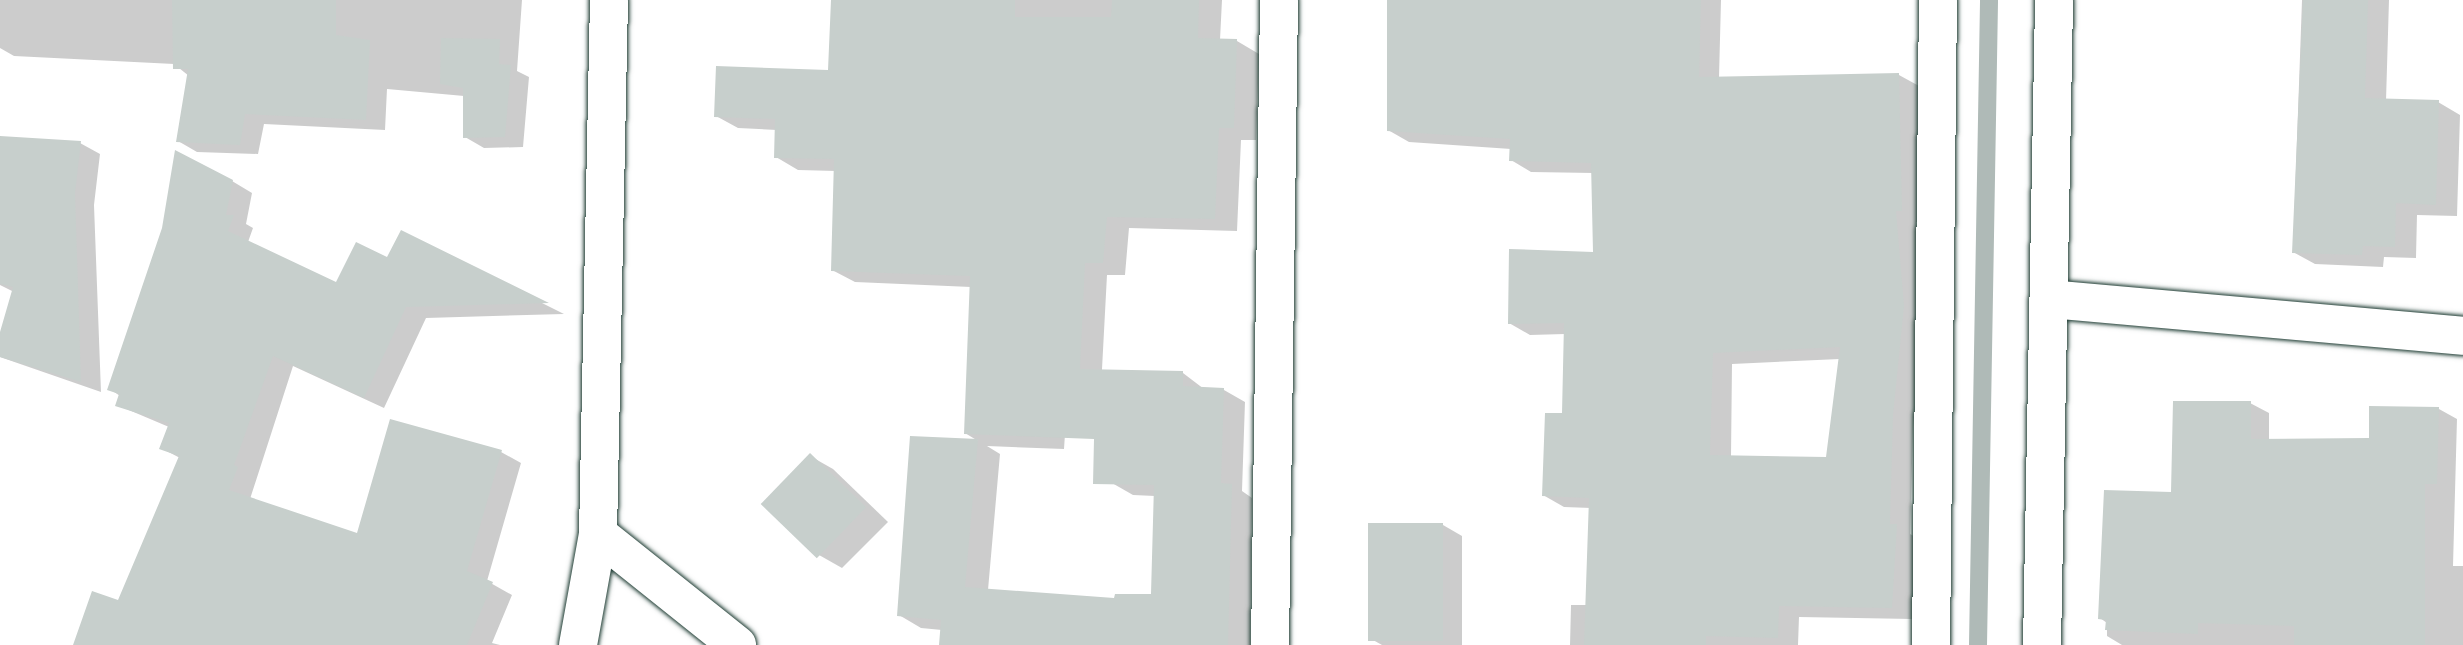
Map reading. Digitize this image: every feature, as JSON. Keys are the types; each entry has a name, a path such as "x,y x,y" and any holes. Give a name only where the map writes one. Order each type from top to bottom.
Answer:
{"street":[{"path":"578,645 598,534 610,0"},
{"path":"1270,645 1279,0"},
{"path":"1931,645 1938,0"},
{"path":"2042,645 2054,0"},
{"path":"2050,299 2463,335"},
{"path":"598,534 737,645"}],"building":[{"path":"172,0 336,0 336,35 370,40 366,120 245,114 240,145 176,142 188,69 173,69"},
{"path":"831,0 1015,0 1015,17 1111,17 1112,0 1199,0 1198,38 1237,39 1234,128 1219,128 1215,219 1107,217 1103,263 1085,263 1080,369 1183,371 1183,386 1224,388 1221,483 1232,484 1228,645 939,645 941,620 897,616 910,436 978,439 965,587 1114,598 1115,594 1151,594 1154,485 1093,484 1094,439 964,434 970,276 831,271 834,159 774,158 775,119 714,117 716,66 828,70"},
{"path":"1387,0 1701,0 1699,77 1899,73 1902,211 1896,211 1904,306 1893,415 1890,524 1897,524 1892,608 1779,606 1778,638 1706,636 1706,645 1584,645 1589,498 1542,496 1545,413 1562,413 1564,323 1508,324 1509,249 1593,252 1591,163 1509,161 1510,139 1387,131","holes":["1840,347 1826,457 1710,455 1713,353"]},
{"path":"2303,0 2368,0 2365,98 2439,100 2436,205 2396,203 2395,247 2363,246 2362,255 2292,253"},
{"path":"441,38 500,39 499,64 511,65 505,137 463,138 463,88 440,84"},
{"path":"0,136 81,141 75,193 81,382 0,357 0,332 13,287 0,284"},
{"path":"175,150 233,180 226,215 234,215 228,231 336,282 356,242 387,257 401,230 549,303 406,307 364,398 273,356 234,465 238,467 229,490 357,533 390,419 502,450 467,571 493,582 467,645 73,645 92,591 118,600 179,456 159,449 169,423 115,406 119,394 107,390 162,228"},
{"path":"2173,401 2251,401 2251,439 2369,438 2369,406 2439,407 2437,484 2425,484 2425,645 2294,645 2294,626 2198,623 2198,634 2105,630 2106,620 2098,619 2104,490 2171,492"},
{"path":"810,453 866,507 817,558 761,504"},
{"path":"1368,523 1443,523 1443,641 1368,641"}],"waterway":[{"path":"1978,645 1989,0"}]}
